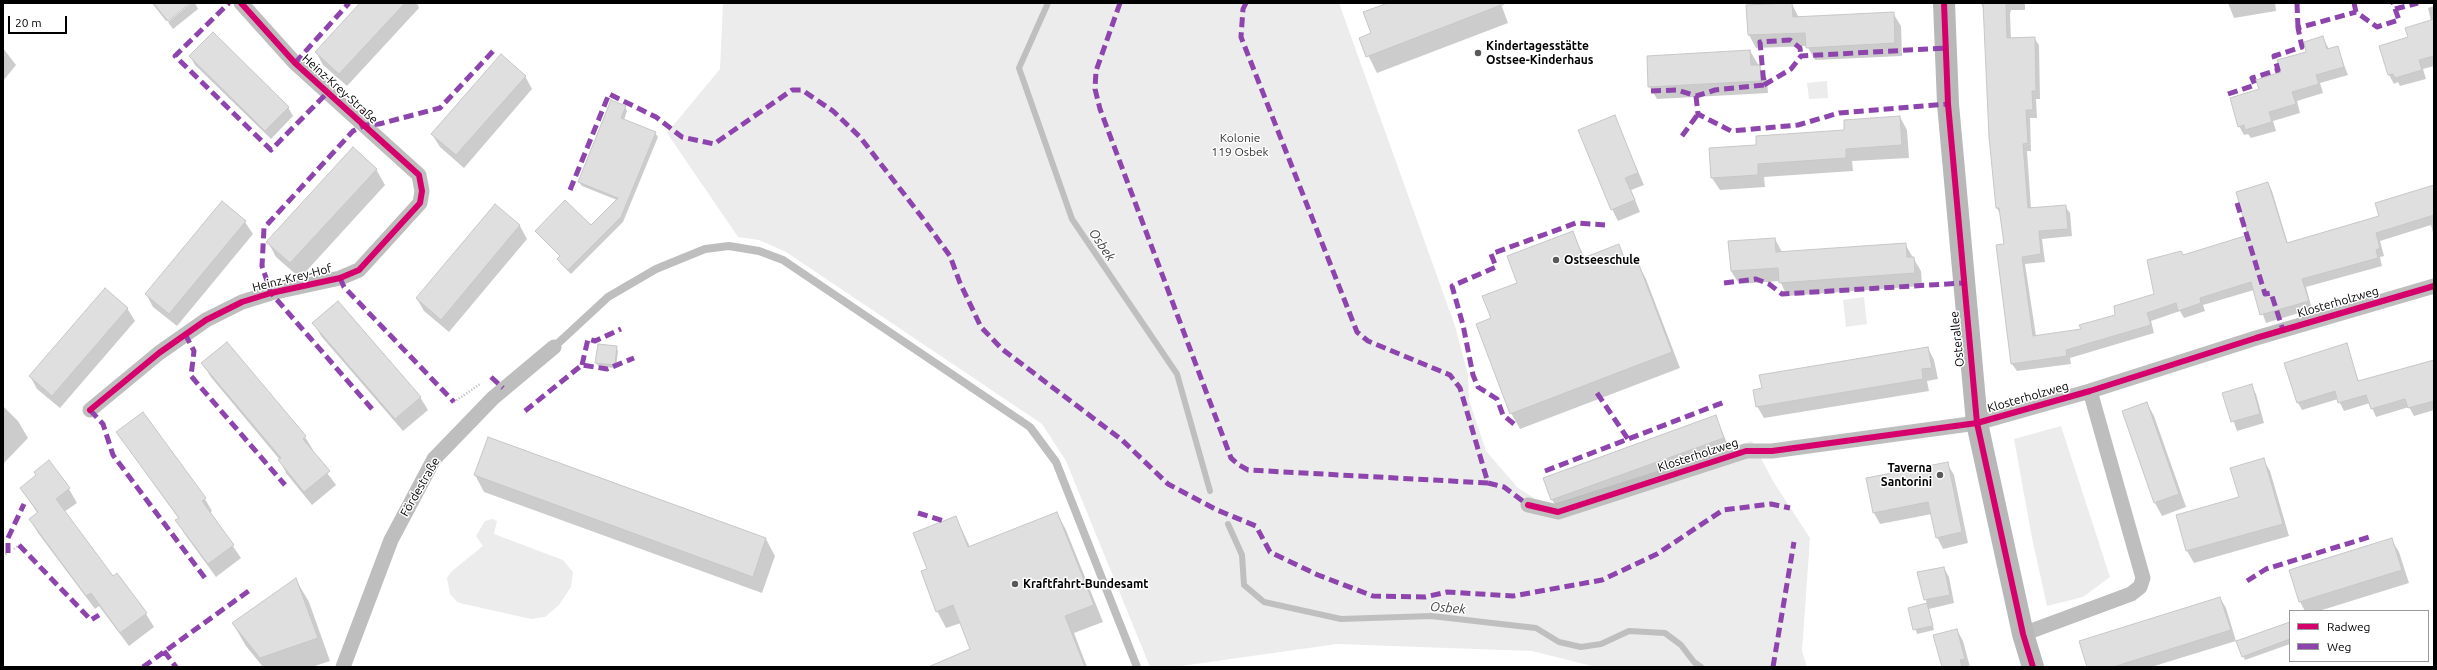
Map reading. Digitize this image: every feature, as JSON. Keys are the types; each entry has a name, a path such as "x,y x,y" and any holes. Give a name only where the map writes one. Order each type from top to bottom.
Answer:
{"street":[{"name":"Heinz-Krey-Straße","path":"241,3 295,63 419,175 422,191"},
{"name":"Osterallee","path":"1944,3 1948,104 1976,423 2023,634 2033,667"},
{"name":"Heinz-Krey-Hof","path":"90,410 159,353 206,320 242,302 271,293 340,278 359,270 420,203 422,191"},
{"name":"Klosterholzweg","path":"1528,505 1558,512 1746,451 1772,451 1976,423 2090,391 2186,360 2434,286"},
{"name":"Fördestraße","path":"343,667 391,540 434,459 493,398 554,347"},
{"path":"2023,634 2131,594 2140,587 2143,578 2090,391"}],"lane":[{"path":"554,347 608,297 656,269 705,249 729,246 760,251 783,260 1030,427 1056,462 1137,667"}],"path":[{"path":"454,402 485,381"},
{"path":"14,549 19,545"},
{"path":"3,556 8,553"}],"green space":[{"name":"Kolonie 119 Osbek","path":"723,3 1339,3 1455,326 1468,375 1469,400 1486,451 1518,488 1547,506 1752,441 1773,481 1810,538 1802,651 1807,667 1596,667 1532,651 1337,644 1174,667 1150,667 1066,461 1042,424 786,252 759,240 738,237 667,133 720,69"},
{"path":"1827,81 1828,98 1809,99 1807,83"},
{"path":"1864,297 1867,324 1846,327 1843,300"},
{"path":"2061,426 2110,577 2083,597 2047,606 2032,538 2014,439"},
{"path":"492,519 497,521 494,534 563,560 573,572 571,587 559,605 545,617 531,619 464,604 457,602 450,594 447,578 452,571 483,546 476,536 485,521"}],"building":[{"path":"153,3 190,3 168,21"},
{"path":"360,3 405,3 339,74 315,52"},
{"path":"1388,3 1504,4 1366,57 1359,38 1371,33 1363,12"},
{"path":"1792,3 1793,17 1894,12 1895,43 1806,48 1805,33 1748,35 1746,5"},
{"path":"1983,3 2006,3 2007,38 2035,37 2036,91 2032,91 2033,110 2026,110 2028,143 2023,144 2028,208 2066,205 2068,229 2039,231 2041,254 2022,257 2033,336 2081,329 2079,325 2115,315 2114,306 2154,294 2147,260 2181,251 2183,255 2248,235 2236,192 2268,182 2287,243 2379,216 2375,203 2434,185 2434,215 2376,233 2380,248 2376,250 2378,258 2302,279 2309,301 2260,315 2251,282 2200,298 2201,303 2178,311 2176,303 2147,313 2151,325 2066,350 2067,356 2011,364 1996,245 2004,244 1999,208 1996,208 1989,137"},
{"path":"2434,19 2434,56 2419,60 2422,70 2395,78 2393,74 2388,75 2379,46 2408,37 2405,28"},
{"path":"213,32 289,107 265,131 189,56"},
{"path":"2323,36 2327,49 2338,46 2344,67 2316,75 2319,84 2292,92 2296,104 2269,112 2272,122 2245,130 2244,125 2238,127 2230,98 2259,89 2256,80 2281,72 2277,60 2306,52 2304,42"},
{"path":"1750,50 1751,65 1760,65 1761,81 1648,87 1647,56"},
{"path":"501,54 526,76 456,155 431,134"},
{"path":"611,100 626,106 621,118 656,132 621,217 568,270 557,259 560,256 535,231 565,200 591,225 618,198 578,182"},
{"path":"1615,115 1638,173 1625,178 1635,200 1611,210 1578,130"},
{"path":"1900,116 1902,145 1846,149 1846,158 1758,164 1758,175 1711,178 1709,148 1756,145 1756,136 1844,130 1844,120"},
{"path":"353,147 377,169 290,263 266,242"},
{"path":"222,201 246,221 169,314 145,294"},
{"path":"495,204 520,225 441,320 416,298"},
{"path":"1573,231 1583,258 1619,244 1627,266 1638,262 1672,352 1510,414 1476,324 1491,318 1482,296 1517,283 1507,256"},
{"path":"1775,238 1776,252 1906,243 1907,257 1914,257 1915,273 1779,283 1778,268 1731,271 1728,241"},
{"path":"105,288 128,308 52,396 29,376"},
{"path":"338,301 421,397 395,419 312,323"},
{"path":"227,342 306,436 303,439 330,471 304,492 278,460 281,458 201,363"},
{"path":"2347,343 2358,381 2434,360 2434,401 2408,408 2405,399 2371,409 2366,395 2338,403 2335,391 2297,403 2284,363"},
{"path":"598,344 617,346 615,365 595,363"},
{"path":"1928,347 1932,368 1922,369 1923,379 1756,407 1753,390 1762,388 1759,375"},
{"path":"2252,384 2260,414 2231,422 2222,393"},
{"path":"2147,402 2179,494 2154,503 2122,411"},
{"path":"143,412 206,498 202,501 234,545 208,564 175,520 179,518 116,432"},
{"path":"1716,415 1724,438 1551,500 1543,478"},
{"path":"488,437 766,538 753,577 474,475"},
{"path":"2264,458 2283,524 2186,551 2176,515 2239,497 2230,468"},
{"path":"49,460 70,488 56,499 113,576 117,573 147,613 120,633 91,593 86,596 29,519 38,512 20,488 36,475 34,472"},
{"path":"1948,462 1962,532 1936,538 1928,502 1873,513 1866,478"},
{"name":"Kraftfahrt-Bundesamt","path":"1057,512 1094,605 1065,616 1085,667 928,667 970,649 953,605 936,612 921,571 927,569 913,533 956,516 968,547"},
{"path":"2392,538 2402,570 2299,602 2289,570"},
{"path":"1944,567 1950,595 1924,600 1917,572"},
{"path":"296,578 318,638 260,658 232,623"},
{"path":"2220,597 2231,630 2113,667 2087,667 2079,641"},
{"path":"1927,603 1933,626 1913,630 1908,608"},
{"path":"2289,622 2289,639 2242,657 2236,641"},
{"path":"1957,629 1965,659 1960,660 1962,667 1942,667 1933,635"}],"waterway":[{"name":"Osbek","path":"1048,3 1019,68 1072,219 1177,374 1210,491"},
{"name":"Osbek","path":"1228,524 1242,555 1244,585 1264,602 1341,619 1431,616 1536,628 1559,642 1581,647 1601,644 1629,631 1665,633 1681,645 1694,662 1701,667"}],"marked path":[{"path":"219,99 175,56 229,3"},
{"path":"295,63 349,3"},
{"path":"1120,3 1096,71 1095,89 1100,109 1231,458 1248,470 1488,483"},
{"path":"1246,3 1243,9 1241,37 1357,332 1368,341 1450,375 1460,388 1488,483 1504,487 1528,505"},
{"path":"2297,3 2298,28"},
{"path":"2354,3 2356,12 2377,27 2399,20 2393,3"},
{"path":"2395,9 2418,3"},
{"path":"2228,94 2255,85 2252,78 2278,70 2274,56 2302,47 2298,28 2356,12"},
{"path":"1651,91 1677,90 1696,96 1715,90 1764,85 1760,42 1790,40 1800,48 1801,56"},
{"path":"372,409 271,293 262,266 264,228 353,131 365,125 379,124 440,108 496,48"},
{"path":"1764,85 1791,69 1801,56 1946,48"},
{"path":"570,190 609,94 656,117 682,137 714,144 792,90 802,90 833,111 860,137 950,256 960,283 981,327 1002,349 1122,440 1168,484 1217,510 1256,526 1270,552 1318,575 1373,596 1425,597 1447,592 1513,596 1602,580 1657,554 1723,510 1771,504 1790,508"},
{"path":"222,102 271,150 327,93"},
{"path":"1696,96 1698,114 1731,131 1798,125 1839,113 1948,104"},
{"path":"1682,136 1698,114"},
{"path":"2237,203 2265,294 2271,293 2283,330"},
{"path":"1514,424 1503,415 1497,399 1478,387 1473,375 1463,325 1452,286 1496,267 1491,254 1576,223 1605,225"},
{"path":"340,278 344,287 454,402"},
{"path":"1724,283 1756,279 1769,284 1782,294 1963,283"},
{"path":"582,365 588,339 595,341 621,329"},
{"path":"185,334 194,351 191,376 285,485"},
{"path":"525,411 582,365 607,369 634,358"},
{"path":"491,377 503,388"},
{"path":"1597,393 1628,439"},
{"path":"1545,471 1727,401"},
{"path":"90,410 103,424 113,455 205,578"},
{"path":"8,553 8,538 24,504"},
{"path":"918,513 944,521"},
{"path":"2247,581 2266,569 2369,537"},
{"path":"1773,667 1794,542"},
{"path":"19,545 91,620 99,615"},
{"path":"143,667 250,590"},
{"path":"164,651 176,667"}],"cycle path":[{"path":"90,410 159,353 206,320 242,302 271,293 340,278 359,270 420,203 422,191 419,175 295,63 241,3"},
{"path":"1944,3 1948,104 1977,423 2023,634 2033,667"},
{"path":"1528,505 1558,512 1746,451 1772,451 1977,423 2090,391 2256,338 2434,286"}],"place":[{"name":"Kindertagesstätte Ostsee-Kinderhaus","path":"1478,53"},
{"name":"Ostseeschule","path":"1556,260"},
{"name":"Taverna Santorini","path":"1940,475"},
{"name":"Kraftfahrt-Bundesamt","path":"1015,584"}]}
